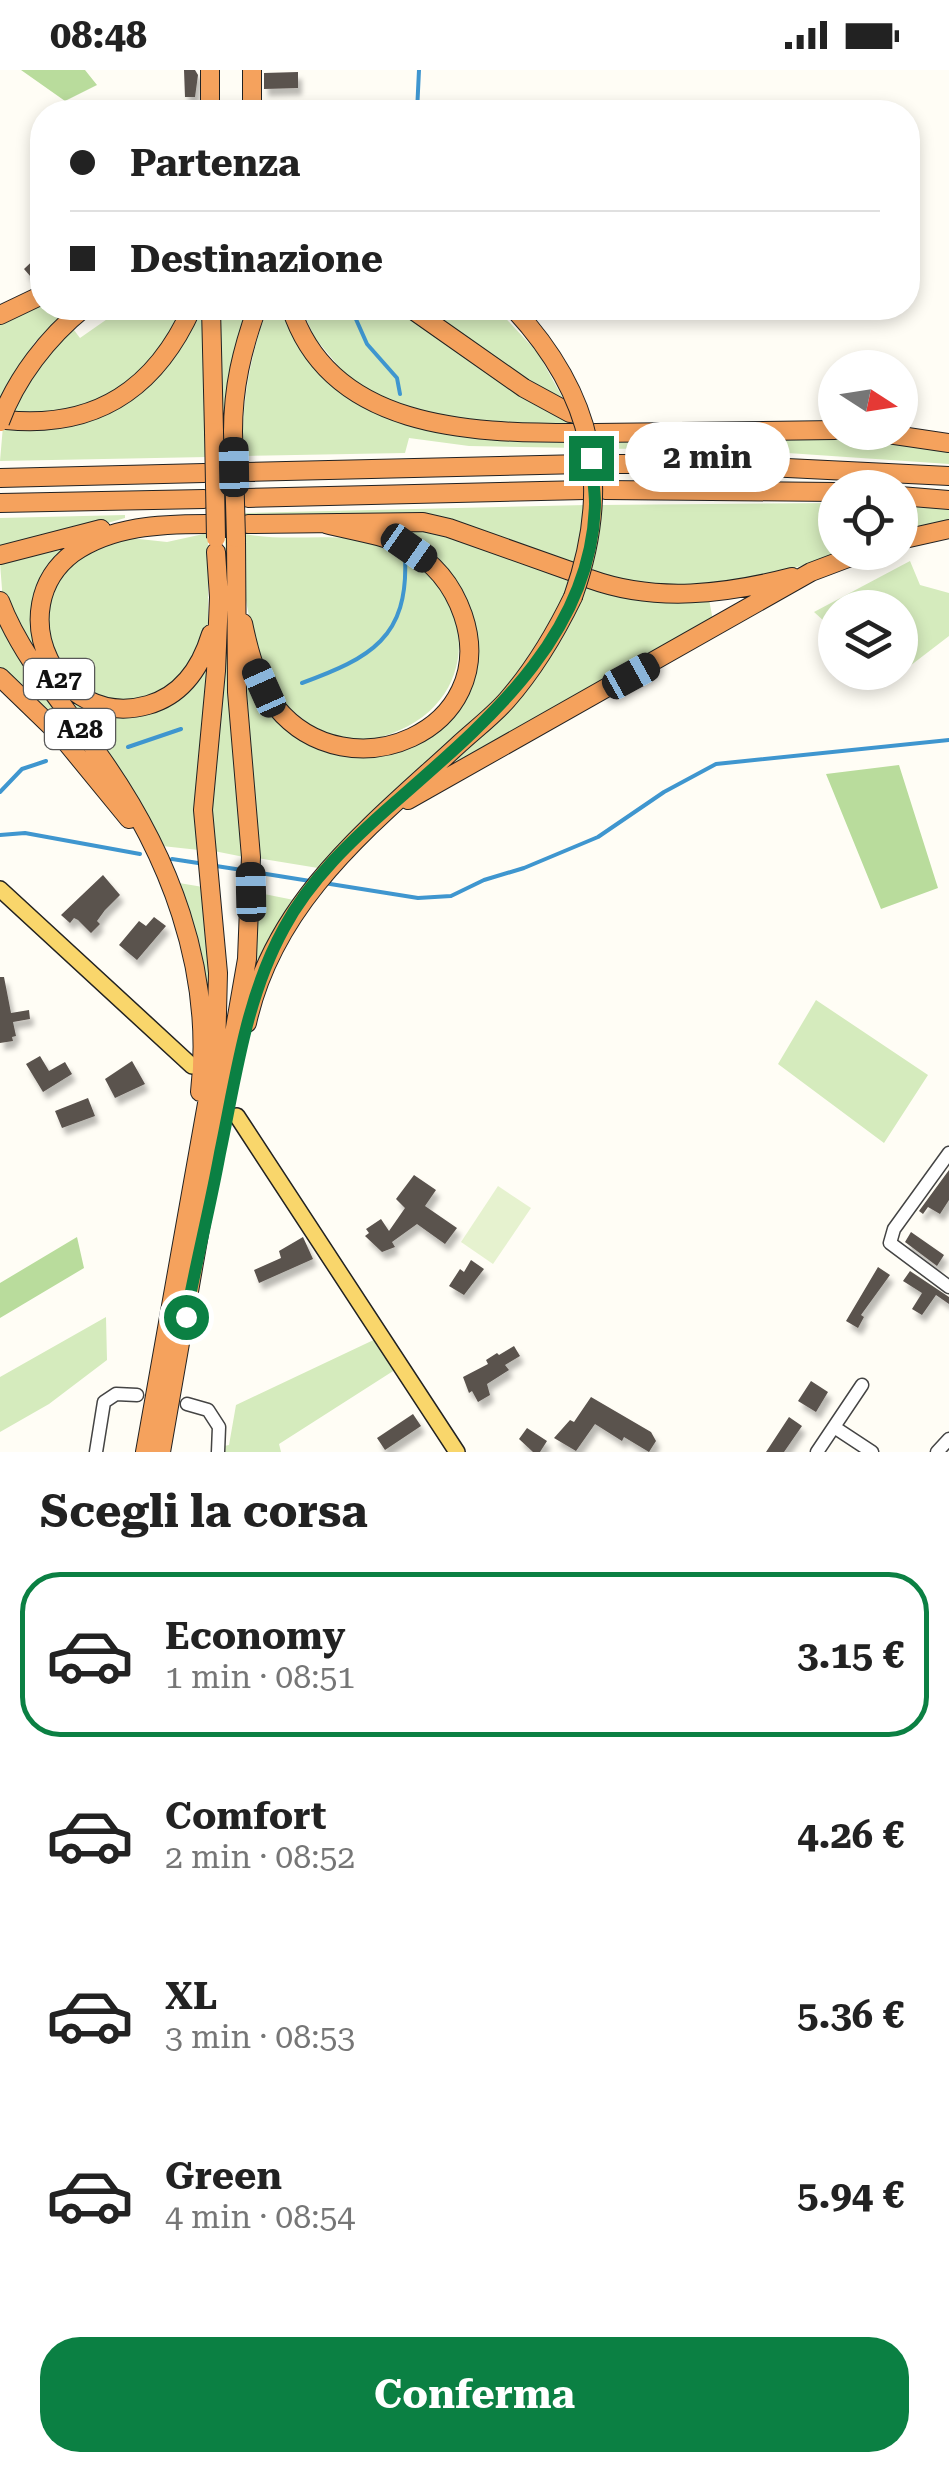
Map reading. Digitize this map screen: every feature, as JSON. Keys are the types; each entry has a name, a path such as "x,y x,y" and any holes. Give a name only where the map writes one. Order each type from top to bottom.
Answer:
{"highway":[{"path":"210,70 210,100"},
{"path":"0,315 30,301"},
{"path":"69,320 38,355 15,390 3,421 80,416 128,393 166,357 186,320"},
{"path":"212,320 213,538"},
{"path":"253,320 238,362 233,396 242,531 241,614 254,666 275,706 315,738 356,750 405,742 430,728 463,685 470,658 468,630 458,600 449,583 409,548 326,524"},
{"path":"296,320 310,347 329,369 379,405 410,417 472,430 575,433"},
{"path":"427,320 524,388 570,413"},
{"path":"200,1239 250,1012 278,940 327,868 504,703 550,644 574,597 585,565 595,502 586,427 558,362 523,320"},
{"path":"593,426 638,430 818,430"},
{"path":"918,438 949,442"},
{"path":"247,472 582,464"},
{"path":"602,464 708,464 949,476"},
{"path":"0,478 204,473"},
{"path":"248,498 585,490"},
{"path":"604,490 818,492"},
{"path":"918,497 949,500"},
{"path":"0,503 204,498"},
{"path":"242,531 424,522 582,575 672,594 753,587 818,569"},
{"name":"A27","path":"0,556 102,529 136,527 213,538 212,626 205,652 194,674 177,691 156,703 132,708 96,704 66,686 45,657 39,634 42,598 58,567 76,551 136,527"},
{"path":"918,536 949,529"},
{"path":"162,1452 247,959 250,858 237,692 242,531"},
{"name":"A28","path":"145,1452 216,1053 218,974 206,851 205,770 219,596 213,538"},
{"path":"382,814 811,572"},
{"name":"A28","path":"3,610 64,708 130,800 180,906 197,977 202,1056 190,1173 167,1303 165,1344"},
{"name":"A28","path":"0,677 61,736 149,841"}],"main road":[{"path":"0,888 192,1066"},
{"path":"237,1116 457,1452"}],"street":[{"path":"949,1153 894,1229 890,1243 949,1287"},
{"path":"817,1452 862,1385"},
{"path":"96,1452 104,1402 116,1394 137,1394"},
{"path":"187,1404 208,1410 218,1426 218,1452"},
{"path":"834,1427 872,1452"},
{"path":"937,1452 949,1440"}],"green space":[{"path":"21,70 85,70 97,85 64,100"},
{"path":"30,307 30,320 57,320 35,342 0,398 0,323"},
{"path":"106,320 177,320 149,364 115,391 75,409 54,413 31,415 9,409 15,395 71,326 80,338"},
{"path":"185,320 207,320 207,457 0,461 3,426 106,412"},
{"path":"219,320 247,320 228,426 223,426"},
{"path":"263,320 290,320 299,339 384,414 577,438 579,448 469,446 409,438 405,453 243,456 248,381"},
{"path":"307,320 413,320 572,420 574,428 500,426 395,407 345,374 315,338"},
{"path":"438,320 507,320 538,353 566,404"},
{"path":"818,435 818,450 918,450 918,444 949,449 949,464 716,448 596,449 593,437"},
{"path":"818,503 818,560 748,580 700,586 643,585 591,573 600,505"},
{"path":"586,505 577,568 464,526 245,518 245,513"},
{"path":"918,507 949,509 949,523 918,530"},
{"path":"125,515 111,522 0,550 0,518"},
{"path":"380,526 446,533 573,579 562,607 514,681 451,744 360,822 318,868 257,858 245,659 282,720 386,751 462,690 459,596"},
{"path":"208,533 208,623 204,641 180,682 137,702 95,698 64,676 44,623 54,586 72,563 101,546 130,538 167,542"},
{"path":"245,534 364,541 413,562 438,585 453,613 459,642 455,672 441,699 416,722 381,737 360,740 331,736 296,714 273,687 257,646 243,581"},
{"path":"225,538 229,538 244,857 214,851 214,780 226,648"},
{"path":"72,543 54,564 40,656 125,715 209,665 199,850 162,846 3,602 0,563"},
{"path":"893,570 914,570 920,585 949,593 949,636 918,660 918,590 855,590"},
{"path":"587,584 709,599 713,621 446,770 443,766 546,660 576,611"},
{"path":"0,624 34,682 106,774 0,674"},
{"path":"899,765 938,888 881,909 826,774"},
{"path":"179,883 203,887 213,1023 194,927"},
{"path":"259,893 294,900 259,972 254,969"},
{"path":"816,1000 928,1075 884,1143 778,1064"},
{"path":"498,1186 531,1208 493,1264 461,1242"},
{"path":"77,1237 84,1268 0,1318 0,1283"},
{"path":"106,1317 107,1360 49,1404 0,1432 0,1377"},
{"path":"382,1336 401,1366 279,1444 281,1452 218,1452 219,1447 229,1445 236,1405"}],"building":[{"path":"184,70 195,70 198,75 195,97 185,97"},
{"path":"298,72 298,88 264,89 264,73"},
{"path":"103,875 120,895 91,933 78,920 74,918 70,923 61,915"},
{"path":"154,917 166,926 137,960 119,945 139,921 146,926"},
{"path":"0,977 4,977 11,1013 29,1010 30,1019 13,1022 13,1041 0,1043"},
{"path":"40,1056 49,1071 65,1062 72,1074 43,1092 26,1064"},
{"path":"132,1061 145,1084 115,1098 105,1079"},
{"path":"88,1098 95,1116 62,1128 55,1111"},
{"path":"949,1170 949,1200 940,1214 928,1207 923,1214 919,1211"},
{"path":"414,1175 436,1190 425,1206 457,1228 445,1244 417,1224 392,1242 395,1247 382,1252 365,1236 369,1233 366,1229 381,1219 389,1231 405,1208 396,1199"},
{"path":"911,1232 944,1255 937,1266 905,1242"},
{"path":"303,1237 313,1259 259,1283 254,1270 281,1258 279,1251"},
{"path":"471,1260 484,1269 464,1295 449,1286"},
{"path":"878,1267 890,1275 861,1315 864,1317 858,1328 846,1321"},
{"path":"910,1271 949,1297 949,1304 936,1295 922,1315 912,1309 922,1293 903,1281"},
{"path":"514,1346 520,1356 505,1365 509,1370 487,1384 490,1395 478,1402 472,1391 469,1393 463,1377"},
{"path":"811,1381 828,1392 816,1412 798,1401"},
{"path":"591,1397 651,1432 656,1441 649,1452 595,1424 576,1451 554,1438 570,1420 574,1422"},
{"path":"413,1414 421,1426 385,1450 377,1438"},
{"path":"789,1417 802,1426 784,1452 766,1452"},
{"path":"527,1428 547,1441 540,1452 533,1452 519,1439"}],"waterway":[{"path":"418,100 419,70"},
{"path":"356,320 367,344 397,378 400,394"},
{"path":"302,683 366,654 380,641 400,607 405,557"},
{"path":"128,747 181,729"},
{"path":"324,883 418,898 451,896 598,837 664,792 716,764 949,740"},
{"path":"0,792 22,769 46,761"},
{"path":"0,835 25,833 140,854"},
{"path":"172,859 198,863"},
{"path":"216,866 242,870"},
{"path":"260,873 310,881"}],"route":[{"path":"186,1317 250,1012 285,925 327,868 358,835 504,703 550,644 574,597 592,534 595,502 591,458"}]}
